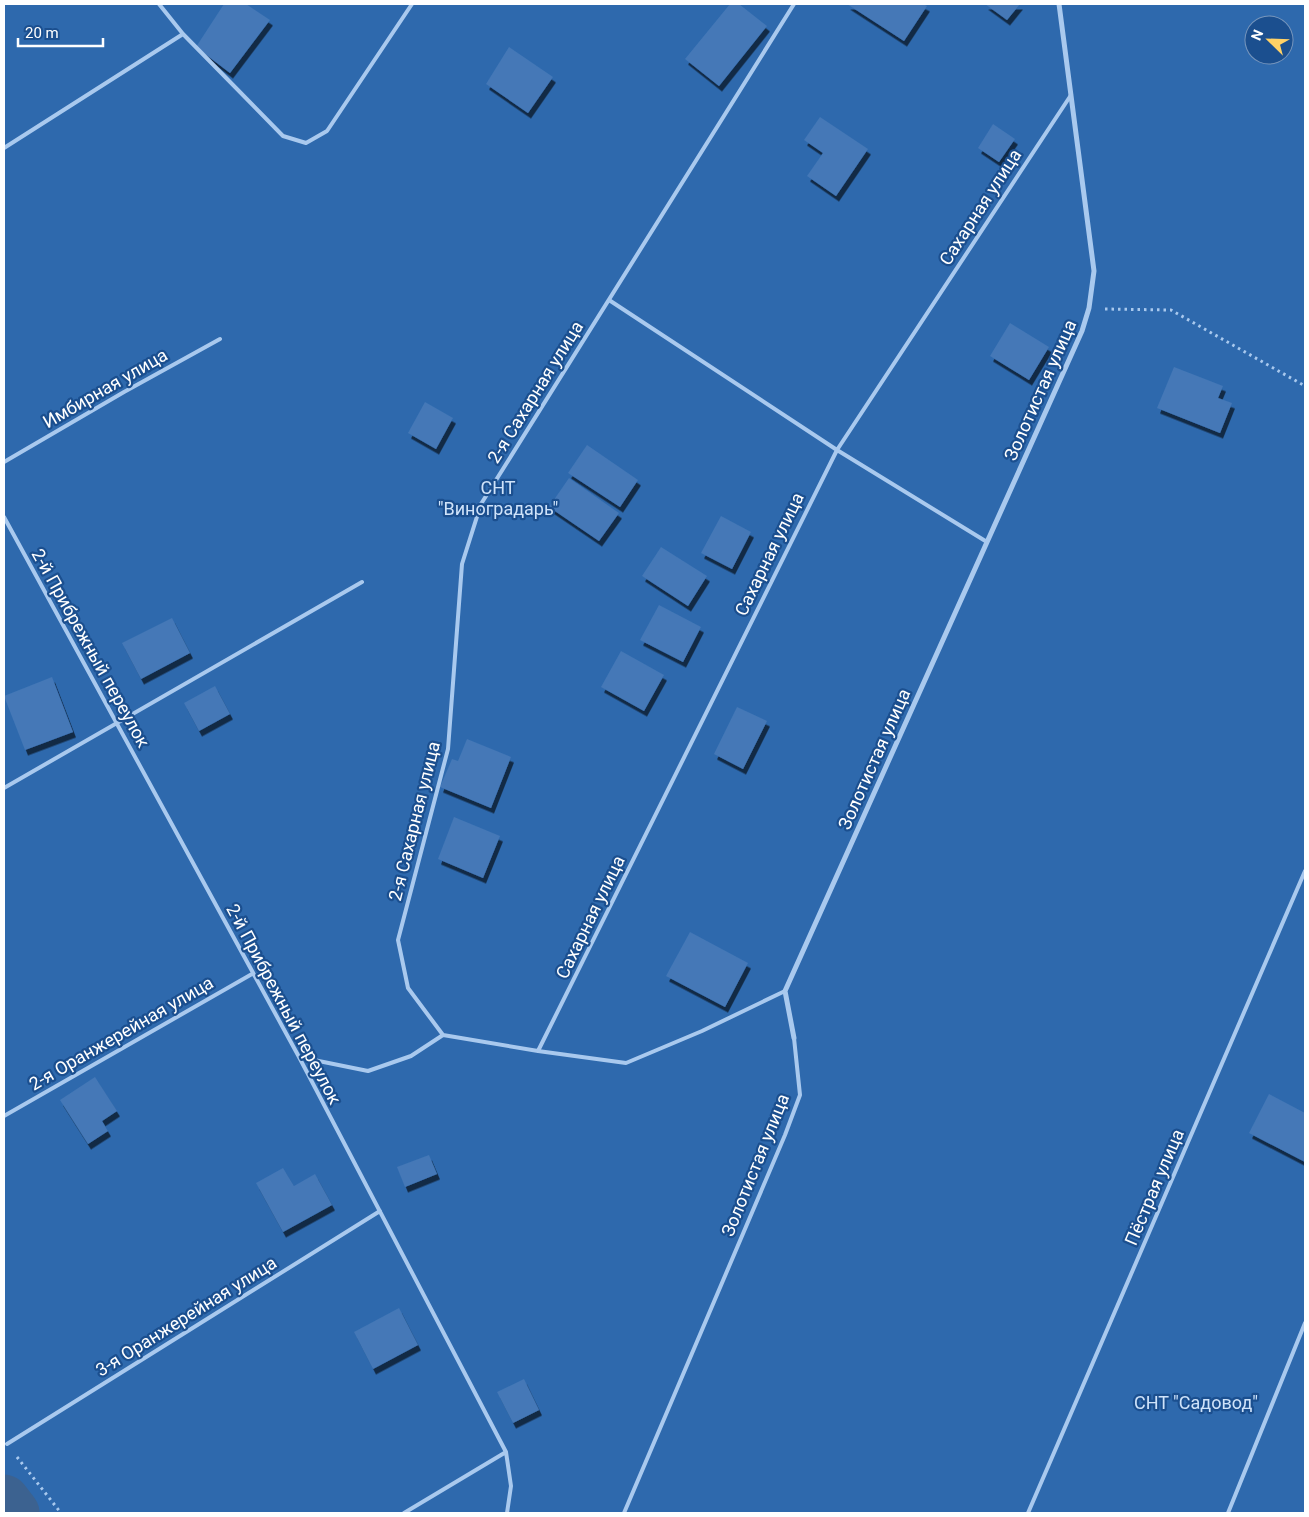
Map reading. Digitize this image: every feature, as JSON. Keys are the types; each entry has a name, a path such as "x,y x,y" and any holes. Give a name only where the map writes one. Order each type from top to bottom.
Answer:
{"street":[{"name":"Золотистая улица","path":"794,1038 785,991 1082,331 1089,308 1094,271 1059,4"}],"lane":[{"path":"159,4 183,34 283,136 306,144 327,131 412,4"},
{"name":"2-я Сахарная улица","path":"443,1035 408,988 398,940 448,749 462,564 481,504 794,4"},
{"path":"4,148 183,34"},
{"name":"Сахарная улица","path":"538,1051 837,450 1071,95"},
{"path":"609,300 837,450 987,542"},
{"name":"Имбирная улица","path":"4,462 220,339"},
{"name":"2-й Прибрежный переулок","path":"4,517 299,1057 506,1452 511,1486 507,1513"},
{"path":"4,788 362,582"},
{"name":"Пёстрая улица","path":"1028,1513 1305,871"},
{"name":"2-я Оранжерейная улица","path":"4,1116 252,974"},
{"path":"299,1057 368,1070 411,1056 443,1035 626,1063 702,1031 785,991"},
{"name":"Золотистая улица","path":"624,1513 781,1144 800,1095 794,1038"},
{"name":"3-я Оранжерейная улица","path":"7,1444 380,1211"},
{"path":"1228,1513 1305,1323"},
{"path":"404,1513 506,1452"}],"path":[{"path":"1089,308 1171,310 1305,386"},
{"path":"7,1444 61,1513"}],"green space":[{"name":"СНТ \"Виноградарь\"","path":"4,4 1305,4 1305,1513 25,1513 4,1485"}],"building":[{"path":"224,4 246,4 270,20 230,73 196,47"},
{"path":"730,4 739,4 767,26 719,86 685,59"},
{"path":"847,4 923,4 927,6 904,41"},
{"path":"985,4 1020,4 1007,20"},
{"path":"509,47 553,77 528,113 486,84"},
{"path":"820,117 868,149 836,196 807,176 823,153 804,140"},
{"path":"993,124 1015,139 999,162 978,148"},
{"path":"1010,323 1049,347 1029,380 990,356"},
{"path":"1174,367 1223,386 1218,398 1232,403 1220,433 1157,408"},
{"path":"425,402 453,418 436,449 408,433"},
{"path":"587,445 638,480 620,507 568,473"},
{"path":"569,478 619,513 599,541 549,507"},
{"path":"721,516 751,532 732,569 701,553"},
{"path":"661,547 707,576 688,606 642,576"},
{"path":"659,605 701,627 683,662 640,640"},
{"path":"172,618 190,653 141,679 122,643"},
{"path":"621,651 664,675 644,711 601,687"},
{"path":"52,677 73,732 25,750 4,696"},
{"path":"215,686 230,714 199,731 184,703"},
{"path":"737,707 767,721 743,769 714,754"},
{"path":"467,739 511,757 491,808 440,787 452,759 458,761"},
{"path":"454,817 500,836 483,878 438,859"},
{"path":"690,932 748,963 725,1007 666,976"},
{"path":"95,1077 117,1111 102,1121 108,1131 88,1144 60,1100"},
{"path":"1269,1094 1305,1113 1305,1162 1249,1133"},
{"path":"429,1155 437,1174 405,1187 397,1167"},
{"path":"283,1168 294,1186 315,1174 332,1205 283,1232 256,1183"},
{"path":"399,1308 418,1345 373,1369 354,1332"},
{"path":"524,1379 539,1410 513,1423 497,1392"}],"waterway":[{"path":"4,1500 14,1513"}],"park label":[{"name":"СНТ \"Садовод\"","path":"1196,1402"}]}
